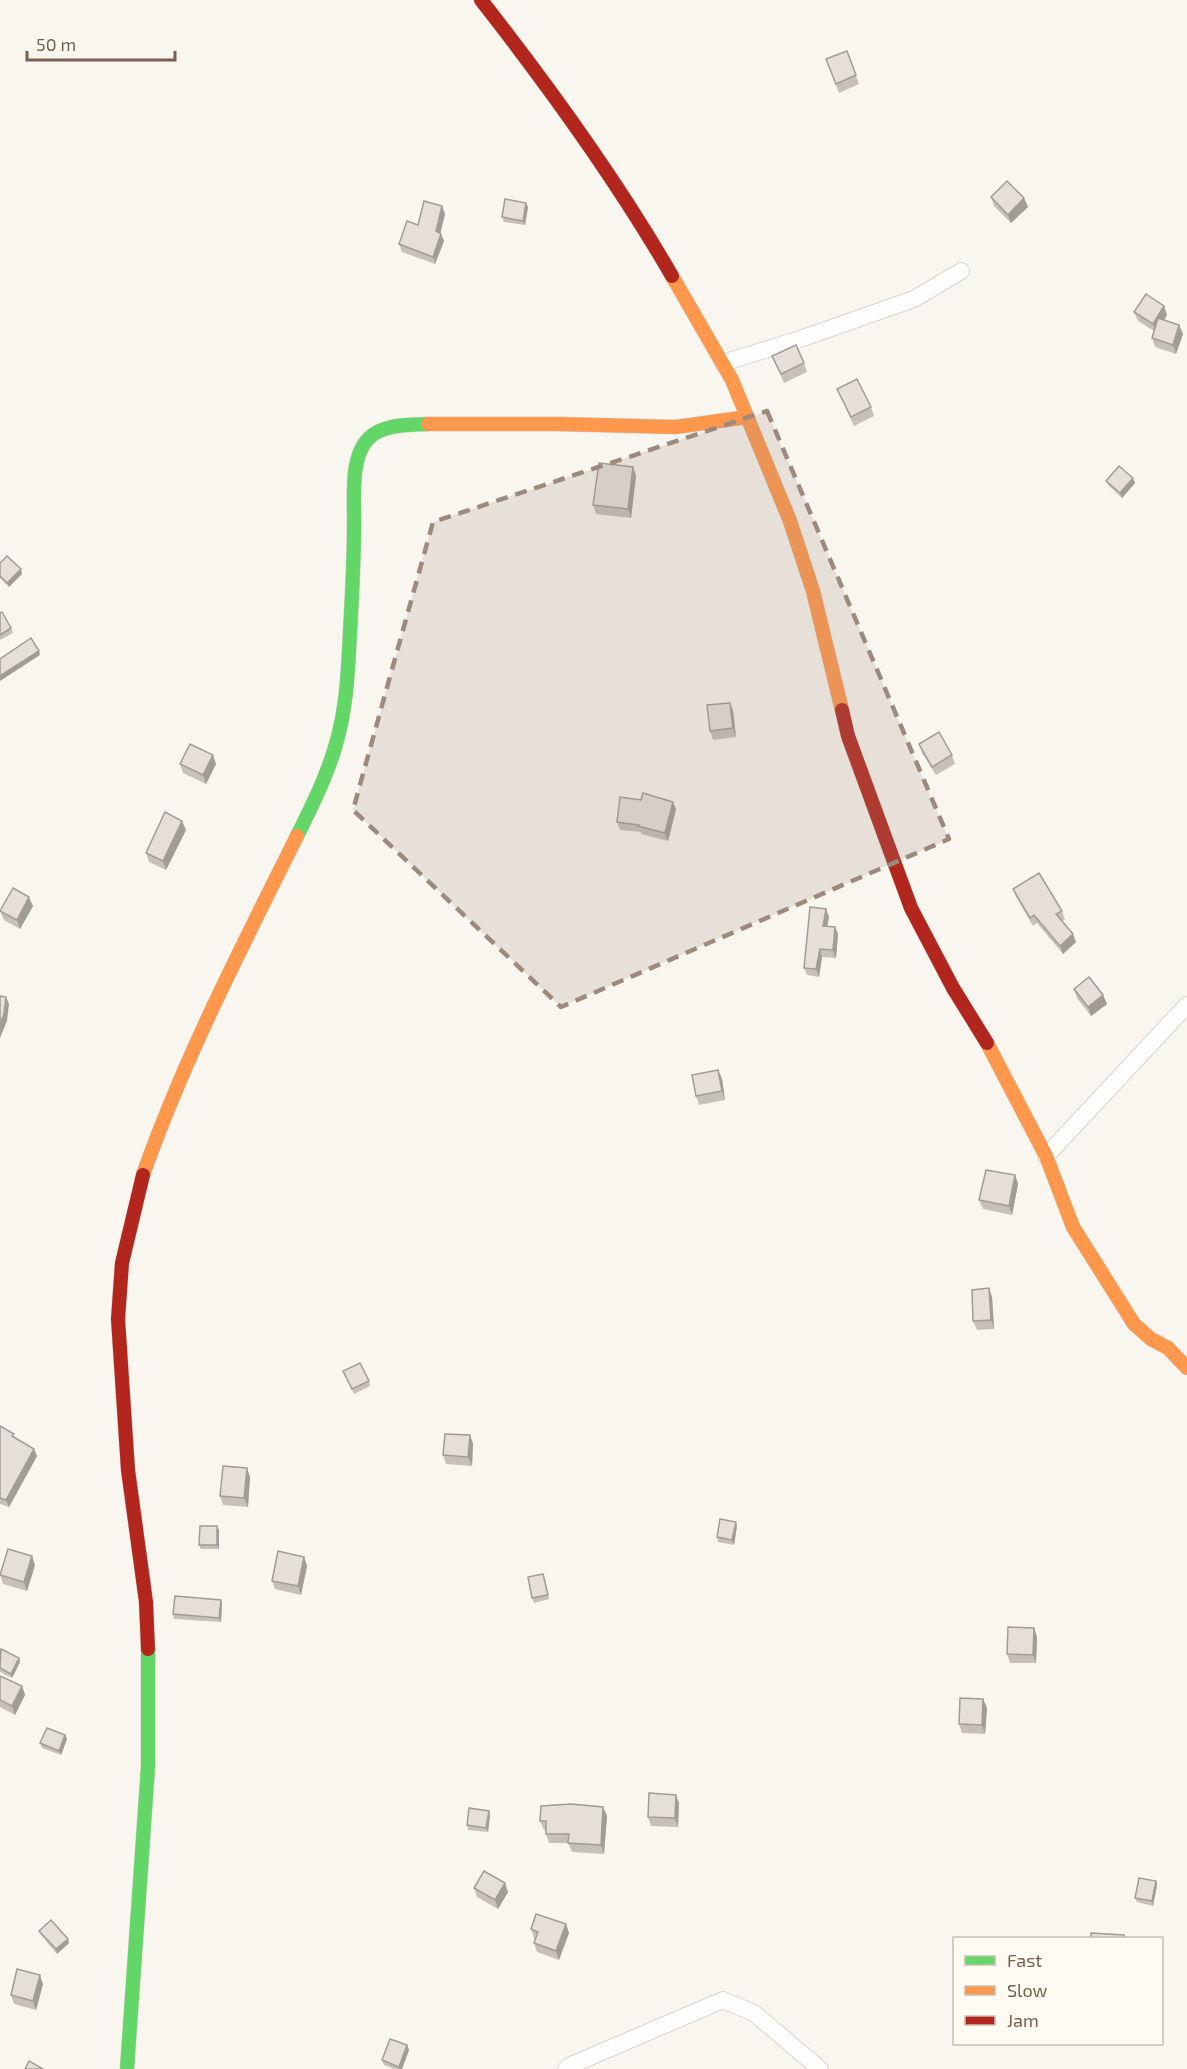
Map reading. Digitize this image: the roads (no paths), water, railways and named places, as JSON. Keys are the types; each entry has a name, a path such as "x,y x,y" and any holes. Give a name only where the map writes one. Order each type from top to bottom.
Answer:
{"street":[{"path":"481,0 545,82 622,196 663,260 732,380 790,521 813,591 848,736 911,909 953,988 990,1047 1046,1156 1073,1227 1134,1324 1151,1339 1168,1348 1187,1368"},
{"path":"723,363 914,299 961,271"},
{"path":"127,2069 148,1767 149,1694 146,1602 128,1470 122,1400 118,1319 122,1263 139,1185 165,1112 236,959 322,784 336,745 347,696 354,567 355,472 359,455 368,439 383,430 399,426 536,423 676,427 747,417"},
{"path":"1046,1156 1187,1005"},
{"path":"566,2069 723,2000 754,2013 820,2069"}]}
